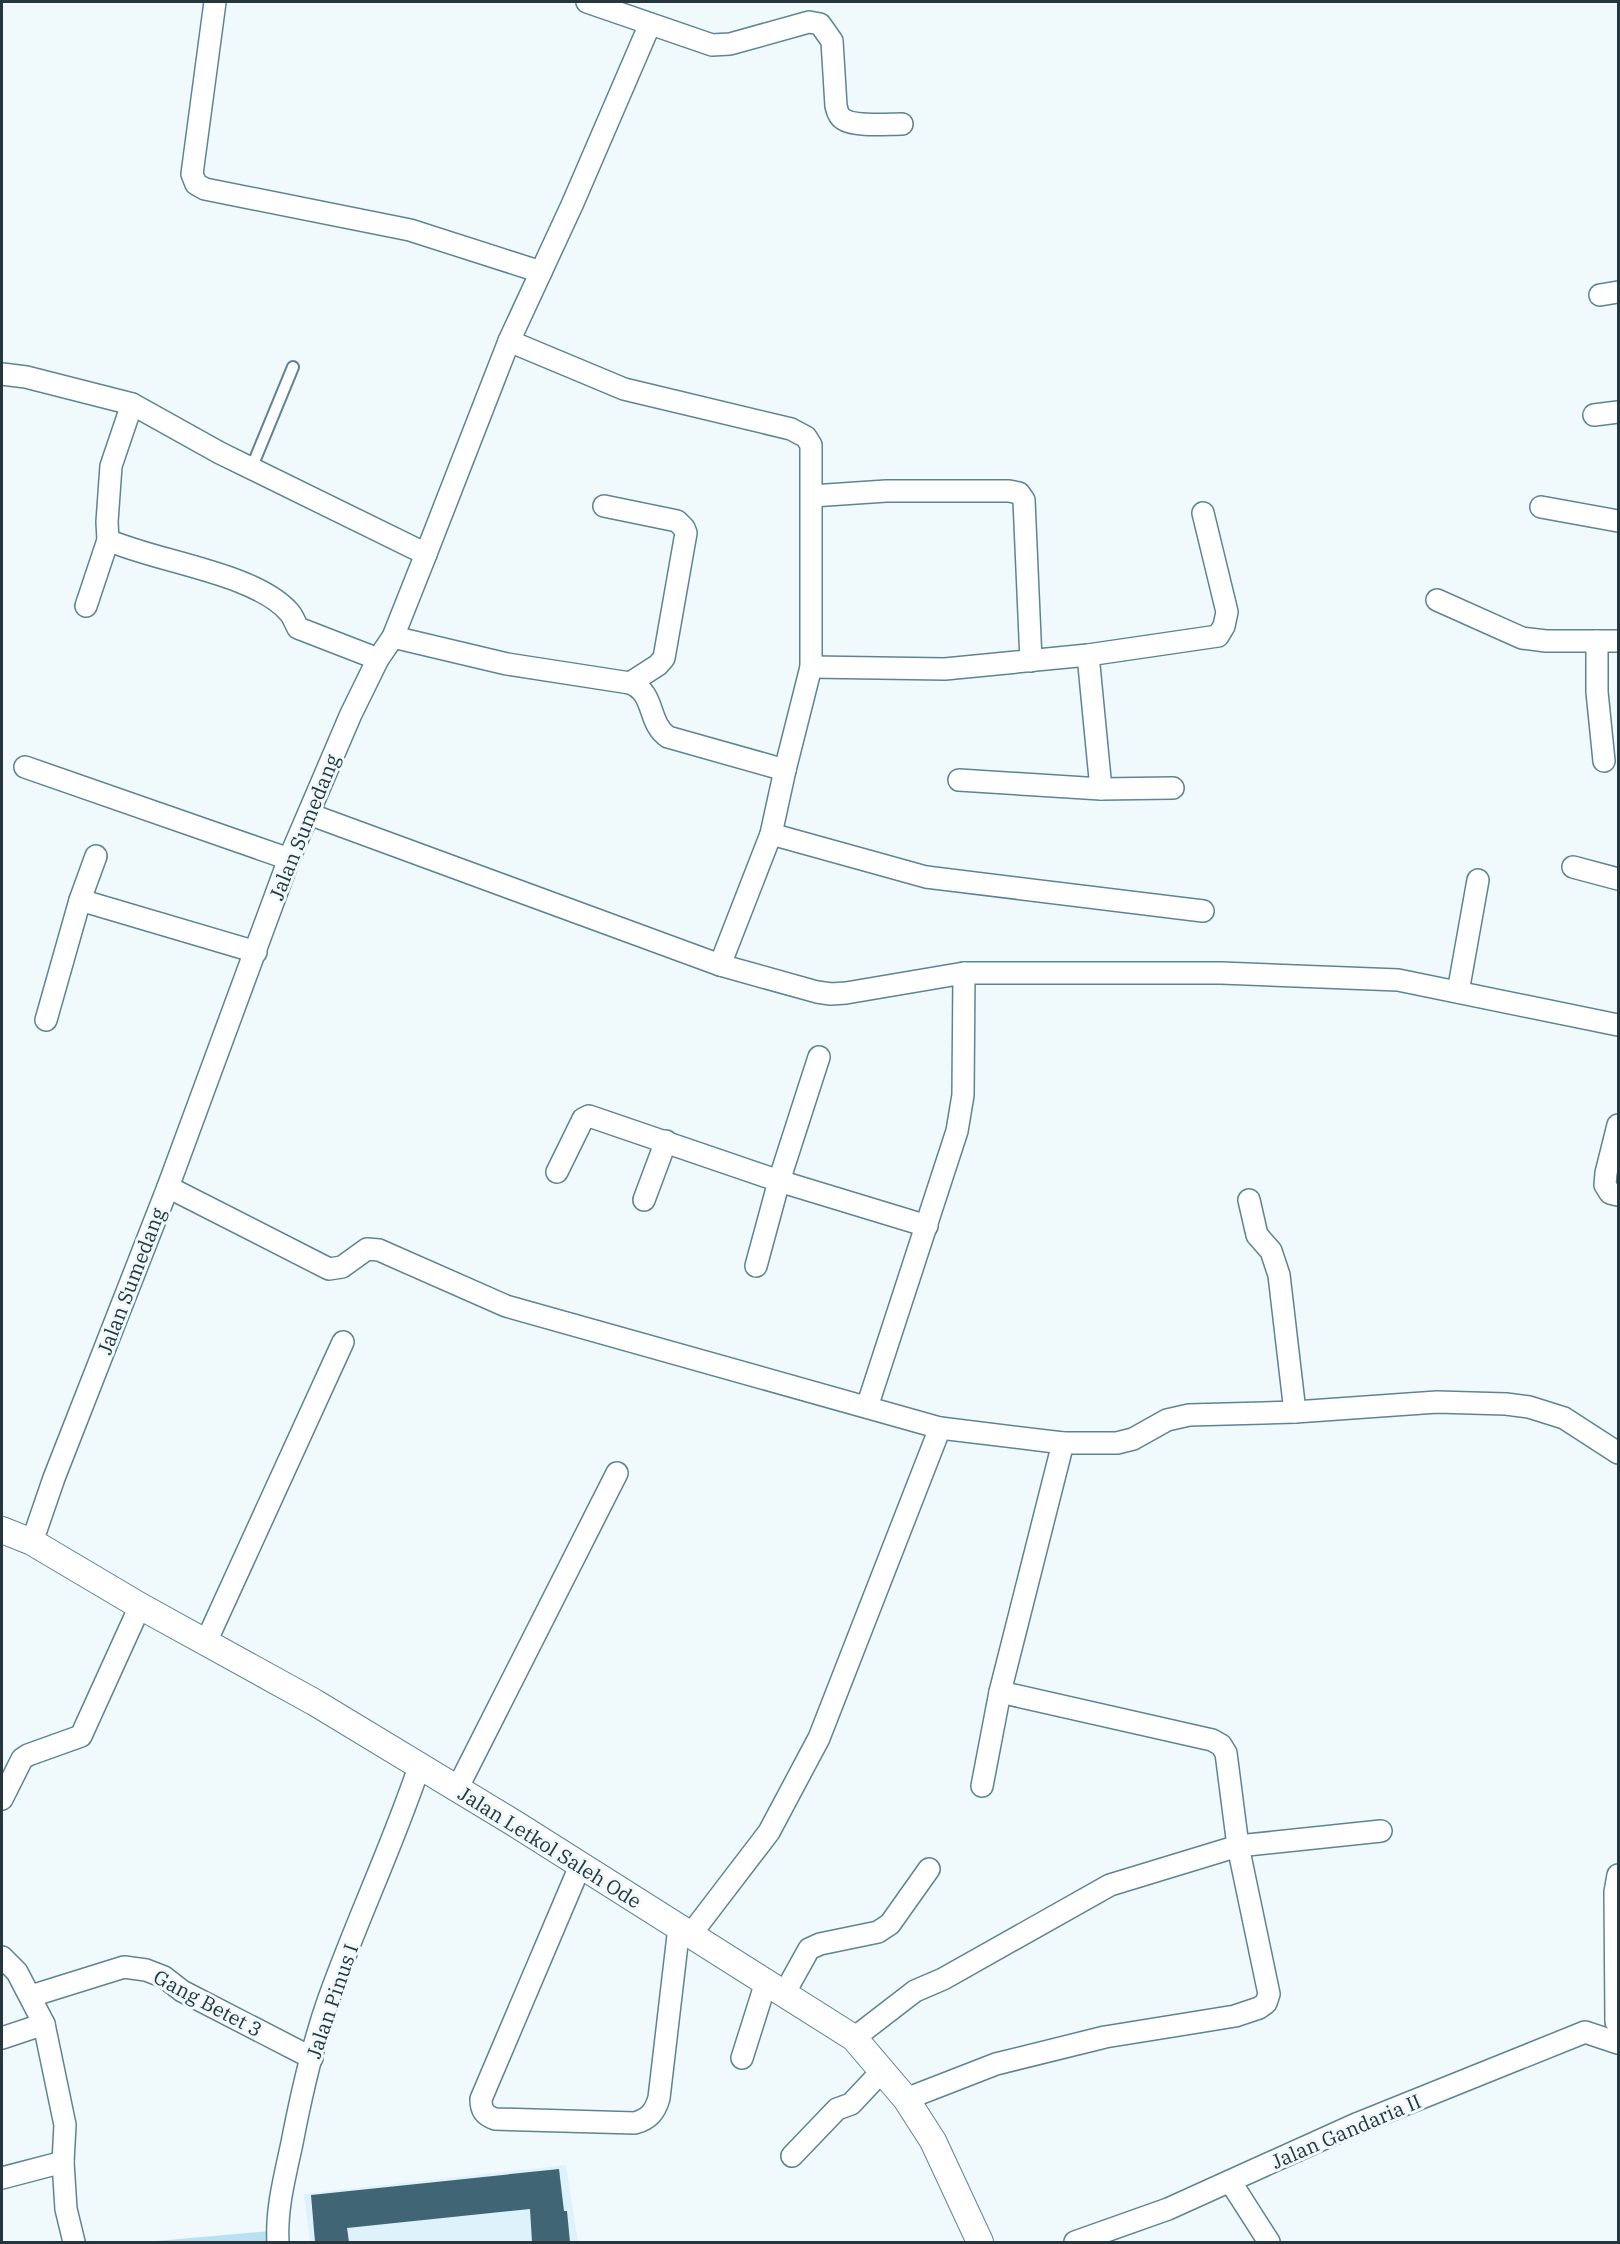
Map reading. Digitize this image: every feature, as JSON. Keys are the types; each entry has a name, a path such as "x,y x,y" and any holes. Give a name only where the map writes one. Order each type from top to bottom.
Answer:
{"street":[{"path":"215,2 192,174 195,183 205,189 410,230 541,272"},
{"path":"587,2 712,45 743,41 809,22 820,24 826,29 832,41 838,114 853,123 902,124"},
{"name":"Jalan Sumedang","path":"32,1542 54,1478 168,1187 289,859 351,714 378,659 393,637 509,341 650,24"},
{"path":"509,341 624,389 800,433 811,445 813,495 811,667 771,834 720,965"},
{"path":"2,374 26,377 132,404 251,469 426,554"},
{"path":"86,606 108,540 106,522 111,466 132,404"},
{"path":"1593,416 1618,412"},
{"path":"813,495 886,491 1009,491 1019,493 1024,500 1031,661"},
{"path":"604,506 677,521 686,533 664,658 658,665 630,683"},
{"path":"1541,507 1618,521"},
{"path":"811,667 945,669 1088,655 1218,636 1224,626 1227,612 1203,513"},
{"path":"108,540 135,551 256,588 290,612 298,628 378,659"},
{"path":"1437,600 1522,638 1546,641 1618,640"},
{"path":"393,637 507,664 630,683 645,693 657,725 668,737 785,770"},
{"path":"1597,641 1597,692 1604,761"},
{"path":"1088,655 1101,789"},
{"path":"25,766 289,859"},
{"path":"958,780 1101,789 1173,788"},
{"path":"309,814 720,965 831,994 964,973 1221,973 1398,980 1618,1025"},
{"path":"771,834 926,877 1203,911"},
{"path":"46,1020 80,900 96,856"},
{"path":"1573,867 1618,879"},
{"path":"1458,992 1478,879"},
{"path":"80,900 256,952"},
{"path":"867,1407 957,1131 963,1095 964,973"},
{"path":"756,1266 779,1181 819,1057"},
{"path":"557,1172 583,1119 590,1116 779,1181 927,1226"},
{"path":"1618,1125 1605,1173 1605,1185 1610,1193 1618,1195"},
{"path":"644,1200 666,1141"},
{"path":"168,1187 328,1269 342,1267 362,1251 374,1248 506,1306 940,1428 1063,1443 1117,1443 1132,1439 1167,1420 1189,1415 1295,1412 1437,1402 1518,1406 1545,1411 1564,1419 1618,1453"},
{"path":"1249,1200 1257,1235 1271,1251 1279,1275 1295,1412"},
{"path":"206,1642 343,1342"},
{"path":"580,1866 481,2099 484,2113 489,2117 635,2123 645,2120 652,2114 659,2098 686,1930 769,1832 819,1738 940,1428"},
{"path":"982,1786 1000,1692 1063,1443"},
{"path":"457,1789 617,1473"},
{"name":"Jalan Letkol Saleh Ode","path":"2,1530 32,1542 140,1606 314,1702 686,1930 854,2038 906,2099 933,2140 980,2242"},
{"path":"2,1799 22,1760 28,1755 81,1736 140,1606"},
{"path":"906,2099 996,2064 1105,2037 1235,2016 1259,2008 1266,2003 1269,1994 1238,1846 1226,1753 1221,1745 1212,1740 1000,1692"},
{"name":"Jalan Pinus I","path":"279,2242 277,2226 300,2103 327,2002 404,1813 419,1767"},
{"path":"854,2038 915,1991 943,1979 1110,1886 1238,1846 1382,1831"},
{"path":"742,2058 775,1988 809,1949 820,1944 878,1932 890,1924 929,1869"},
{"path":"1617,2021 1616,1892 1618,1875"},
{"path":"2,1957 17,1972 44,2024 65,2125 63,2162 66,2208 74,2242"},
{"name":"Gang Betet 3","path":"31,1996 124,1966 146,1970 164,1977 182,1990 312,2058"},
{"name":"Jalan Gandaria II","path":"1075,2242 1168,2209 1354,2125 1617,2021"},
{"path":"2,2038 44,2024"},
{"path":"1585,2032 1618,2043"},
{"path":"792,2157 837,2109 851,2104 883,2070"},
{"path":"2,2178 63,2162"},
{"path":"1230,2181 1269,2242"}],"lane":[{"path":"251,469 293,367"}],"shaded area":[{"path":"566,2165 578,2242 310,2242 304,2194"},
{"path":"270,2231 271,2242 145,2242"}],"building":[{"path":"559,2169 570,2242 532,2242 530,2209 347,2228 349,2242 315,2242 311,2195"}]}
